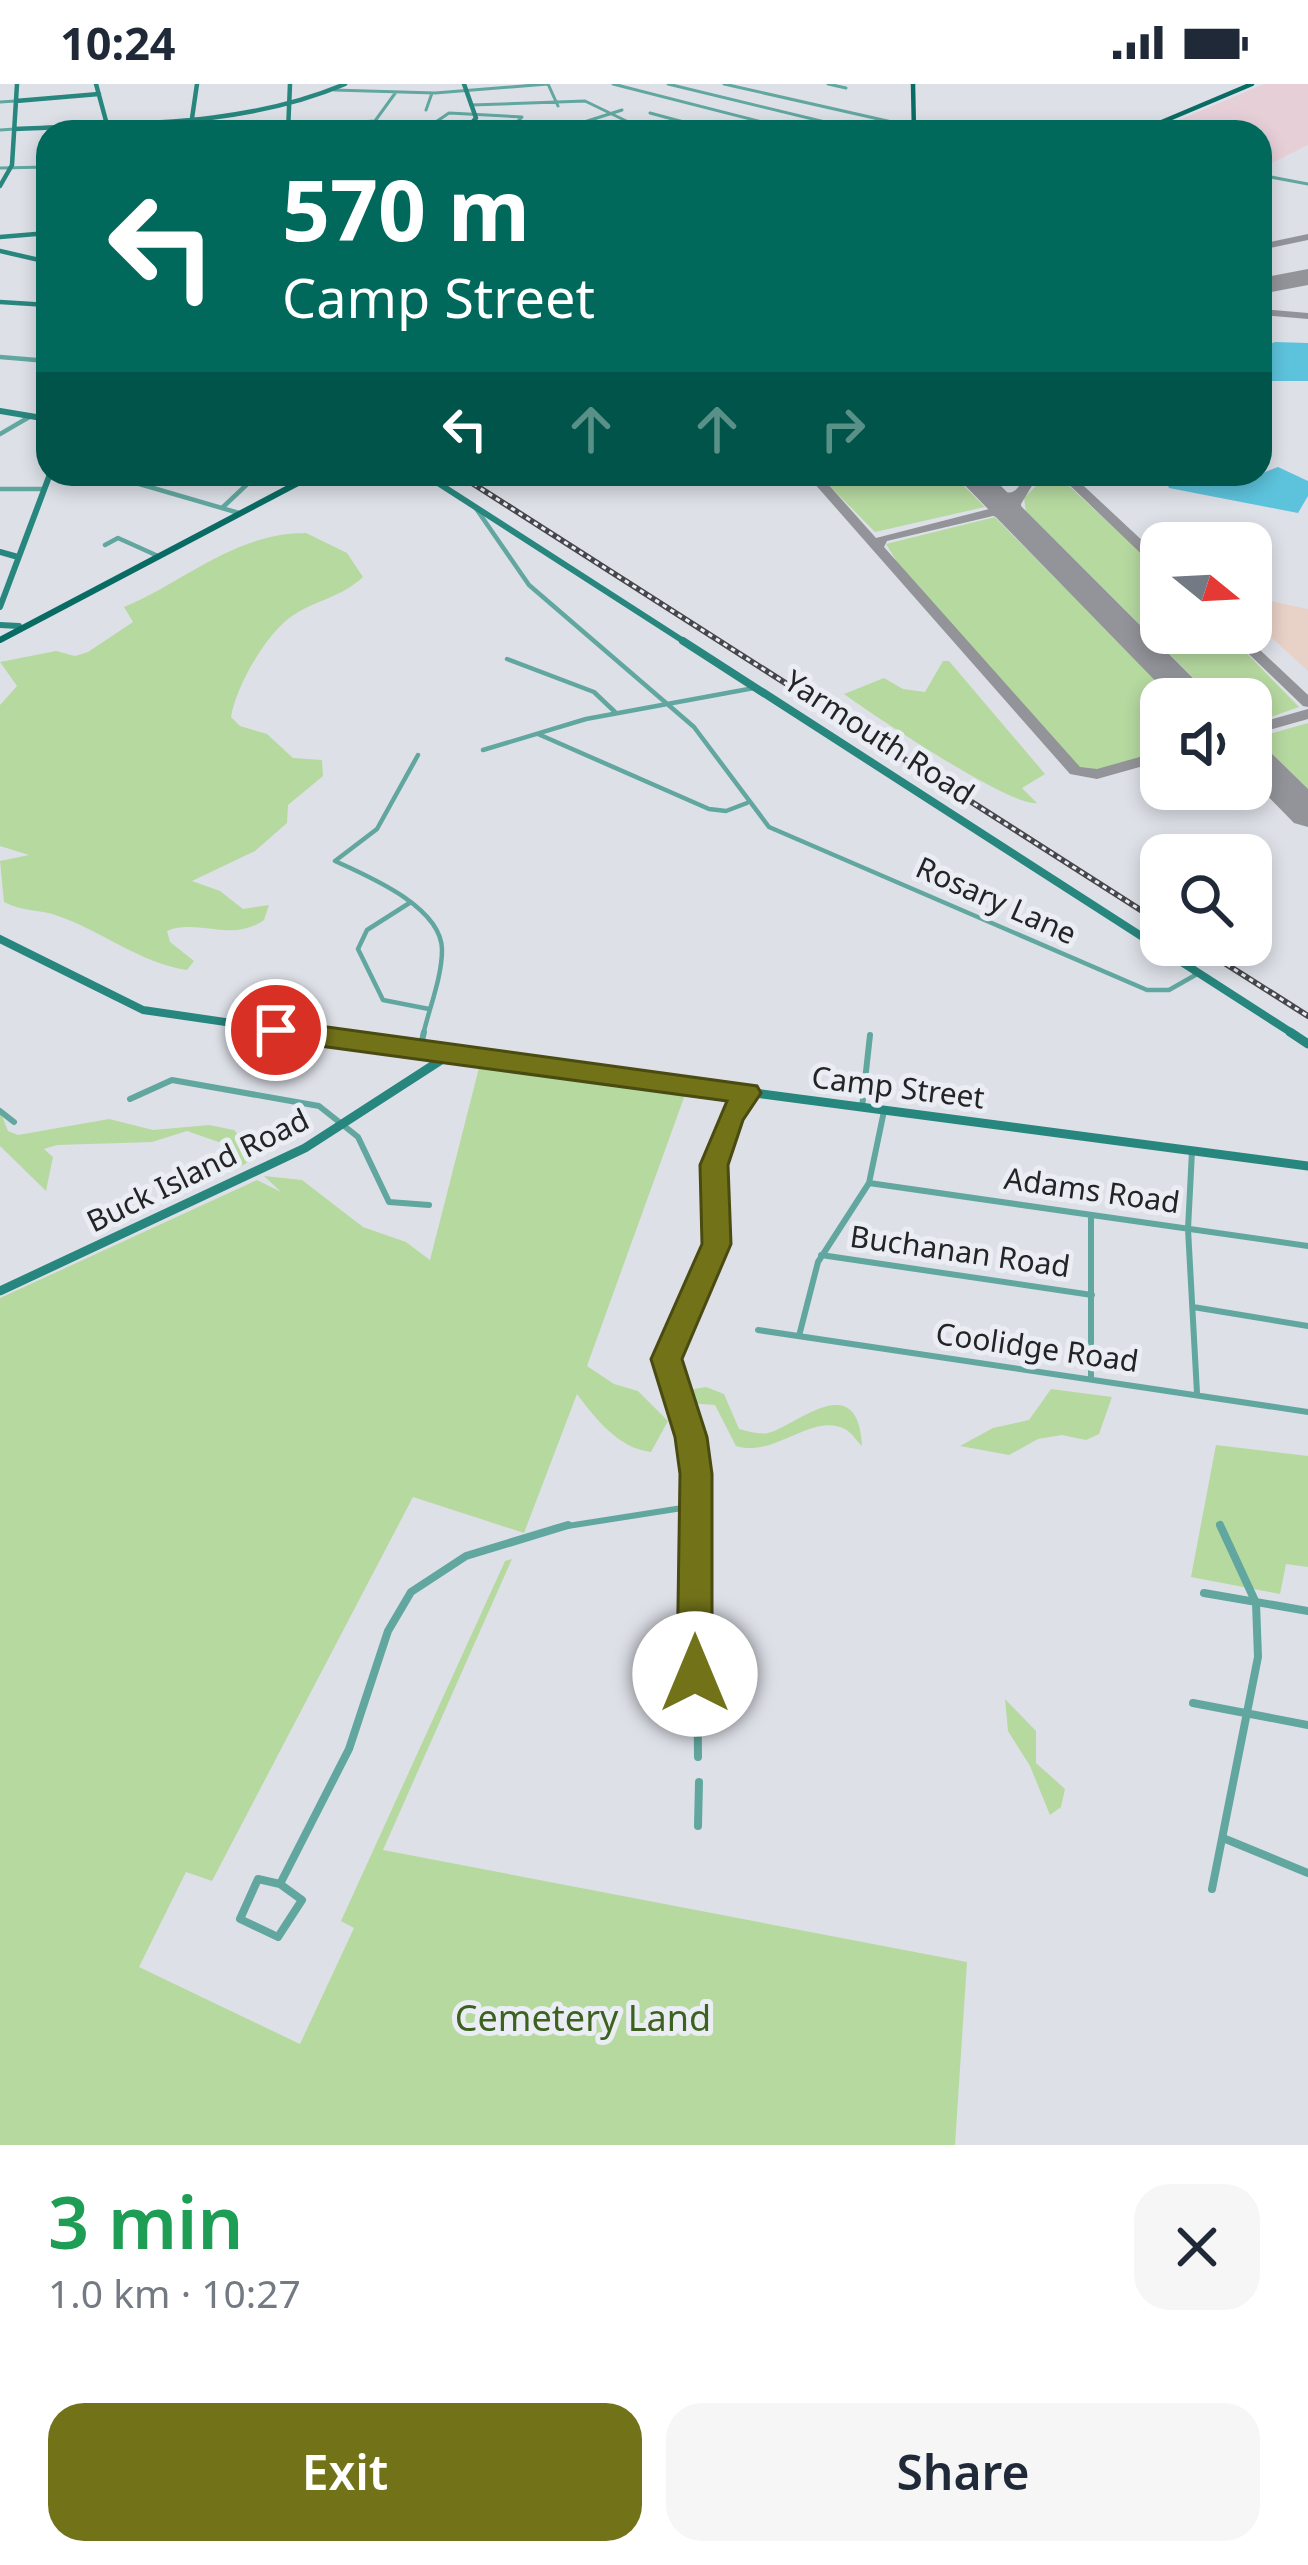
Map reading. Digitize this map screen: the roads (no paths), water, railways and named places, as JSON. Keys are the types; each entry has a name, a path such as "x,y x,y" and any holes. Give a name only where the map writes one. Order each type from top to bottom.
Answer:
{"main road":[{"path":"0,186 11,168 17,84"},
{"path":"96,84 106,120"},
{"path":"192,120 197,84"},
{"path":"288,120 290,84"},
{"path":"132,120 269,109 308,100 345,84"},
{"path":"914,120 915,84"},
{"path":"1168,120 1256,84"},
{"path":"1175,120 1256,84"},
{"path":"465,87 475,120"},
{"path":"16,100 99,94"},
{"path":"15,129 36,127"},
{"path":"0,237 36,234"},
{"path":"0,250 36,259"},
{"path":"0,302 36,304"},
{"path":"0,412 36,417"},
{"path":"0,607 45,486"},
{"path":"0,639 293,486"},
{"name":"Yarmouth Road","path":"443,486 1308,1044"},
{"path":"0,551 18,557"},
{"path":"0,625 19,626"},
{"name":"Camp Street","path":"0,939 29,949 134,1010 1308,1166"},
{"path":"399,1046 409,1068"},
{"path":"425,1050 427,1066"},
{"name":"Buck Island Road","path":"0,1292 346,1125 425,1050"},
{"name":"Buck Island Road","path":"409,1068 427,1066 452,1053"}],"street":[{"path":"334,90 432,93 548,84 558,106"},
{"path":"613,84 753,120"},
{"path":"669,84 814,120"},
{"path":"724,84 883,120"},
{"path":"828,84 846,88"},
{"path":"376,120 396,92"},
{"path":"426,110 432,93"},
{"path":"471,105 585,98 622,110 634,120"},
{"path":"0,102 16,100"},
{"path":"717,111 734,100"},
{"path":"797,116 812,104"},
{"path":"591,120 622,110"},
{"path":"438,120 446,114 475,113 523,117 520,120"},
{"path":"650,113 676,120"},
{"path":"0,130 15,129"},
{"path":"0,168 36,167"},
{"path":"1272,177 1308,184"},
{"path":"0,357 36,360"},
{"path":"0,434 31,416"},
{"path":"146,486 243,514"},
{"path":"223,508 246,486"},
{"path":"0,489 44,489"},
{"path":"475,506 482,524 529,585 704,737 747,803 726,811 709,809 538,734"},
{"path":"482,524 493,518"},
{"path":"105,545 118,538 158,556"},
{"path":"507,659 594,692 616,713"},
{"path":"483,750 616,713 756,687"},
{"path":"418,755 377,829 335,861 380,879 411,902 441,936 425,1050"},
{"name":"Rosary Lane","path":"747,803 775,830 1147,990 1169,990 1199,974"},
{"path":"411,902 367,930 358,949 383,1000 429,1009"},
{"path":"862,1108 870,1035"},
{"path":"130,1100 159,1082 187,1082 319,1106 336,1113 370,1154 389,1202 429,1205"},
{"path":"730,1090 731,1117"},
{"path":"698,1757 691,1437 666,1359 717,1244 714,1165 731,1117 748,1093"},
{"path":"0,1111 14,1122"},
{"path":"799,1336 821,1255 869,1183 884,1111"},
{"path":"1192,1151 1188,1228 1197,1395"},
{"name":"Adams Road","path":"869,1183 1308,1246"},
{"path":"1090,1216 1091,1379"},
{"name":"Buchanan Road","path":"821,1255 1092,1295"},
{"path":"1193,1307 1308,1326"},
{"name":"Coolidge Road","path":"758,1330 1308,1412"},
{"path":"280,1884 367,1706 387,1630 422,1581 455,1558 494,1545 635,1508 695,1506"},
{"path":"1212,1889 1258,1657 1256,1603 1220,1524"},
{"path":"1204,1593 1308,1611"},
{"path":"1193,1703 1308,1725"},
{"path":"698,1826 699,1782"},
{"path":"1223,1838 1308,1873"},
{"path":"258,1879 280,1884 302,1900 278,1937 240,1919 258,1879"}],"water":[{"path":"1272,343 1308,343 1308,381 1272,381"},
{"path":"1278,467 1308,481 1308,496 1298,513 1168,486 1272,486 1272,469"}],"railway":[{"path":"477,486 1140,910"},
{"path":"1229,966 1308,1016"}],"park label":[{"name":"Cemetery Land","path":"583,2018"}]}
